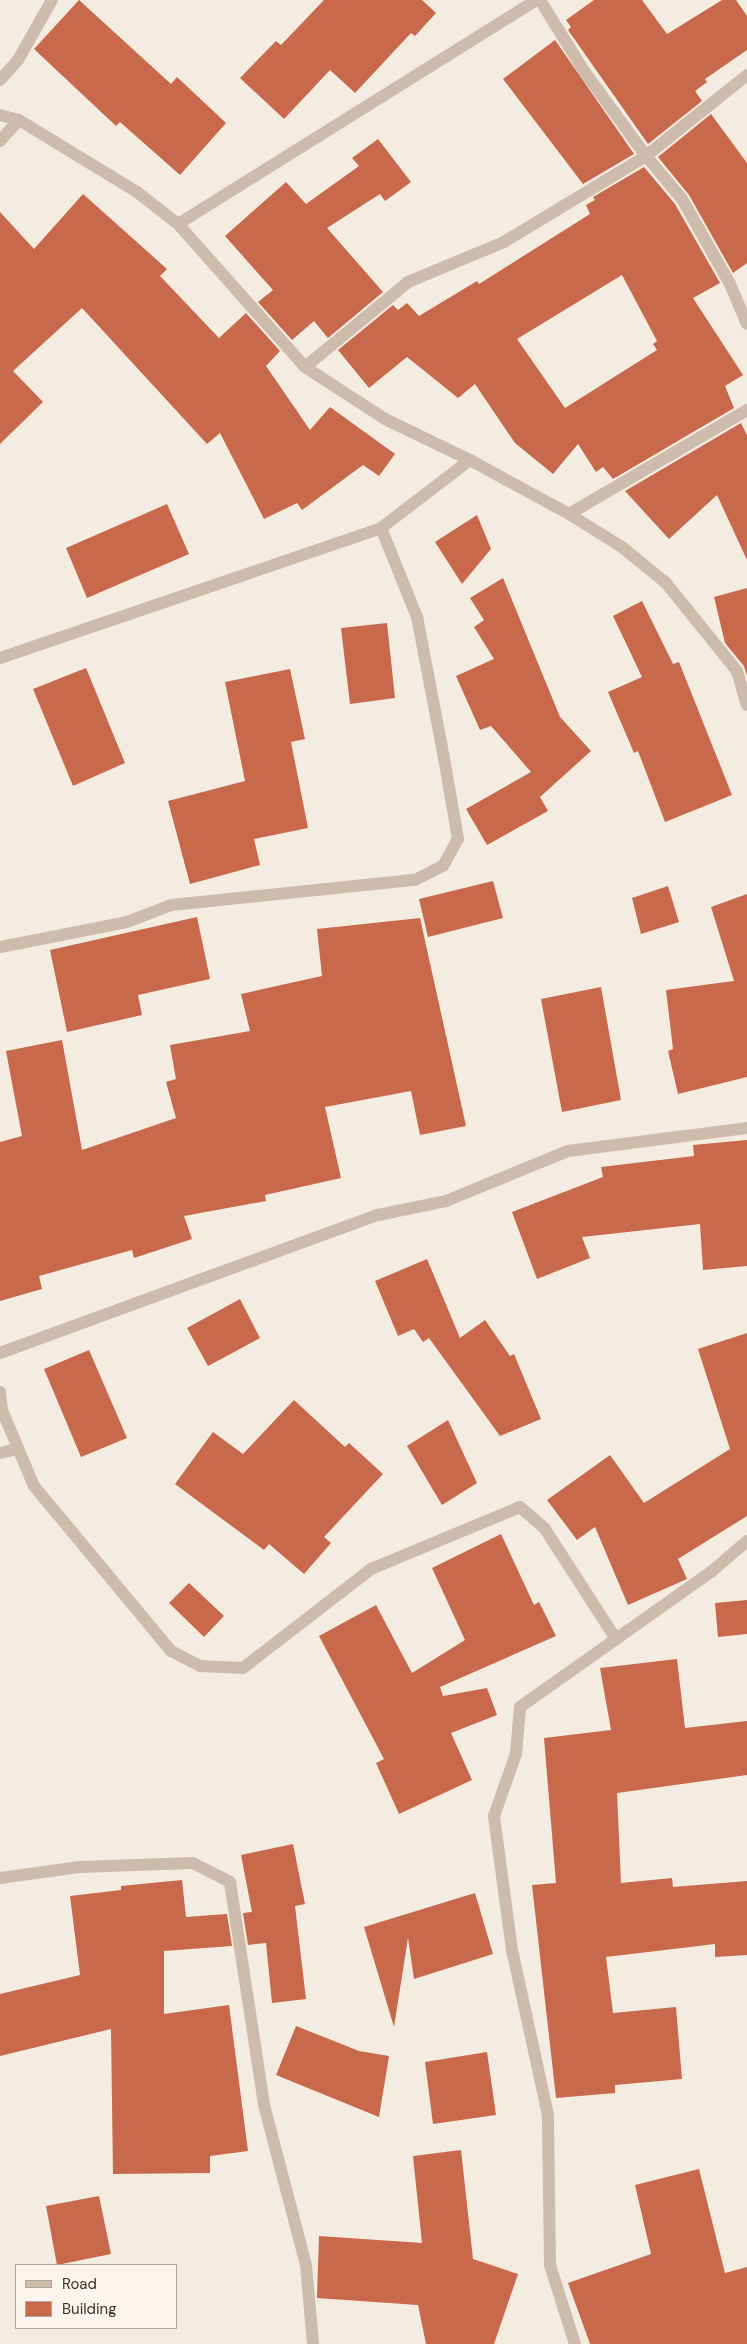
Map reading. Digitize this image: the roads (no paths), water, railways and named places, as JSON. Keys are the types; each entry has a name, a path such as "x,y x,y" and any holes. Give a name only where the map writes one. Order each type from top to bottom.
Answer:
{"street":[{"path":"0,80 18,60 52,0"},
{"path":"178,224 538,0 584,71 646,156 682,199 730,284 747,324"},
{"path":"305,367 408,282 504,242 646,156 747,75"},
{"path":"0,115 19,120 137,192 178,224 305,367 386,419 470,460 569,514 622,547 666,583 737,671 747,705"},
{"path":"0,141 19,120"},
{"path":"569,514 747,410"},
{"path":"0,658 381,528 470,460"},
{"path":"0,948 127,922 171,905 415,880 442,866 458,838 444,758 417,617 381,528"},
{"path":"0,1353 378,1215 446,1201 568,1151 747,1128"},
{"path":"0,1392 2,1410 34,1486 171,1650 200,1666 243,1668 371,1569 520,1507 545,1529 616,1638"},
{"path":"0,1453 18,1449"},
{"path":"575,2344 550,2265 548,2115 512,1950 494,1816 516,1754 520,1707 711,1572 747,1541"},
{"path":"0,1878 79,1867 193,1863 230,1882 264,2105 306,2265 313,2344"}]}
